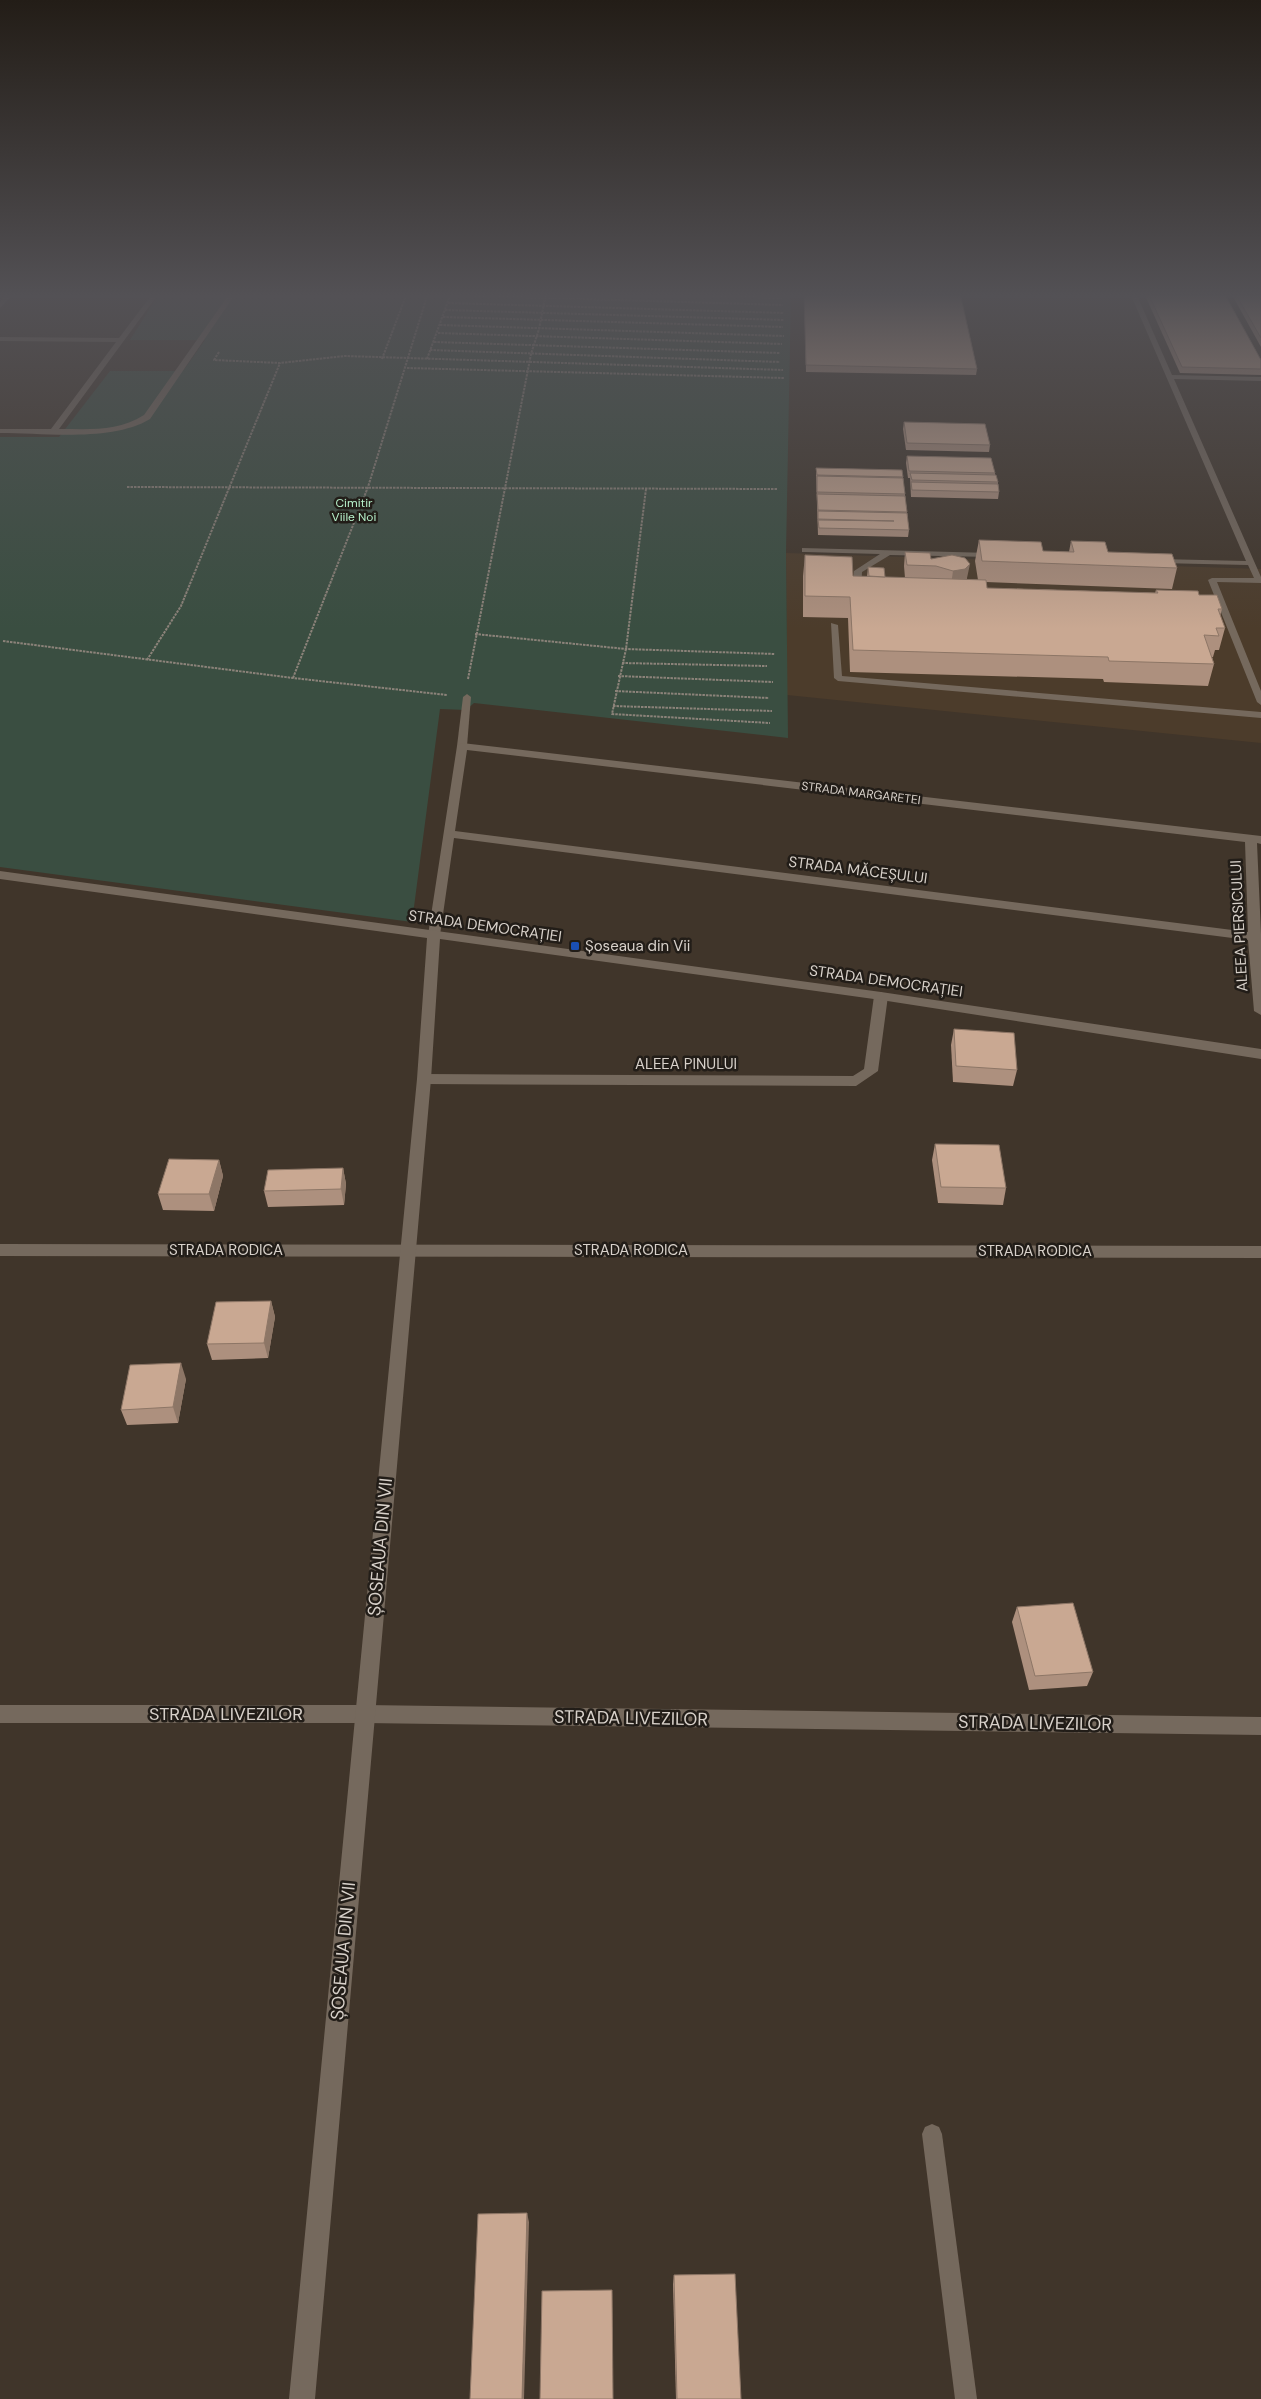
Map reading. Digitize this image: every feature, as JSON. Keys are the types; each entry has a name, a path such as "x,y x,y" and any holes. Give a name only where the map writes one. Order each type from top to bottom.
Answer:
{"street":[{"path":"54,430 73,405"},
{"path":"0,431 112,431 134,425 146,417 154,405"},
{"name":"ȘOSEAUA DIN VII","path":"302,2399 424,1079 434,935 462,746"},
{"name":"STRADA MARGARETEI","path":"462,746 1256,839"},
{"name":"STRADA MĂCEȘULUI","path":"450,834 1258,938"},
{"name":"ALEEA PIERSICULUI","path":"1256,839 1261,1011"},
{"name":"STRADA DEMOCRAȚIEI","path":"0,875 881,996 1261,1054"},
{"name":"ALEEA PINULUI","path":"424,1079 856,1081 871,1071 881,996"},
{"name":"STRADA RODICA","path":"0,1250 1261,1252"},
{"name":"STRADA LIVEZILOR","path":"0,1714 364,1714 1261,1726"}],"lane":[{"path":"1183,405 1260,581 1212,580 1261,702"},
{"path":"805,550 996,556"},
{"path":"866,592 857,592 858,571 888,552"},
{"path":"1153,560 1251,563"},
{"path":"834,625 838,678 1261,715"},
{"name":"ȘOSEAUA DIN VII","path":"462,746 467,697"},
{"path":"932,2134 966,2399"}],"path":[{"path":"147,660 181,606 263,405"},
{"path":"293,678 368,487 394,405"},
{"path":"3,642 293,678 467,697 475,634 520,405"},
{"path":"127,487 778,489"},
{"path":"646,488 626,649 618,676 612,714 770,723"},
{"path":"475,634 626,649 775,654"},
{"path":"622,663 767,666"},
{"path":"618,676 773,682"},
{"path":"615,691 769,698"},
{"path":"613,706 772,711"}],"shaded area":[{"path":"786,553 1261,569 1261,743 787,695"}],"green space":[{"name":"Cimitir Viile Noi","path":"84,405 789,405 786,553 788,738 474,703 466,710 440,709 412,922 0,867 0,437 59,437"}],"building":[{"path":"904,422 985,424 990,445 907,443"},
{"path":"907,456 991,458 995,473 909,471"},
{"path":"816,468 902,470 903,477 817,475"},
{"path":"910,473 996,475 998,482 912,480"},
{"path":"817,476 903,478 905,494 817,492"},
{"path":"911,482 998,484 999,492 912,490"},
{"path":"817,494 905,496 907,512 818,510"},
{"path":"818,511 907,513 909,530 819,528 818,520 894,521 818,519"},
{"path":"979,540 1041,542 1043,551 1074,552 1071,541 1105,542 1108,552 1172,554 1177,568 982,561"},
{"path":"905,552 930,553 931,559 952,555 965,558 970,564 965,569 953,571 936,566 907,565"},
{"path":"805,555 852,557 853,576 986,580 987,588 1158,593 1156,590 1198,591 1199,595 1217,595 1222,609 1218,609 1225,628 1216,628 1219,636 1204,635 1214,664 1109,661 1108,657 853,650 850,597 805,596"},
{"path":"868,567 884,568 885,577 869,576"},
{"path":"954,1029 1014,1033 1017,1070 956,1066"},
{"path":"935,1144 999,1145 1006,1188 941,1187"},
{"path":"169,1159 219,1160 209,1194 158,1194"},
{"path":"343,1168 341,1189 264,1191 268,1170"},
{"path":"271,1301 264,1343 207,1344 216,1302"},
{"path":"181,1363 173,1407 121,1410 130,1365"},
{"path":"1073,1603 1093,1672 1035,1676 1017,1607"},
{"path":"527,2213 522,2399 470,2399 478,2214"},
{"path":"735,2274 741,2399 677,2399 674,2275"},
{"path":"612,2290 613,2399 540,2399 542,2291"}],"place":[{"name":"Șoseaua din Vii","path":"575,946"}]}
